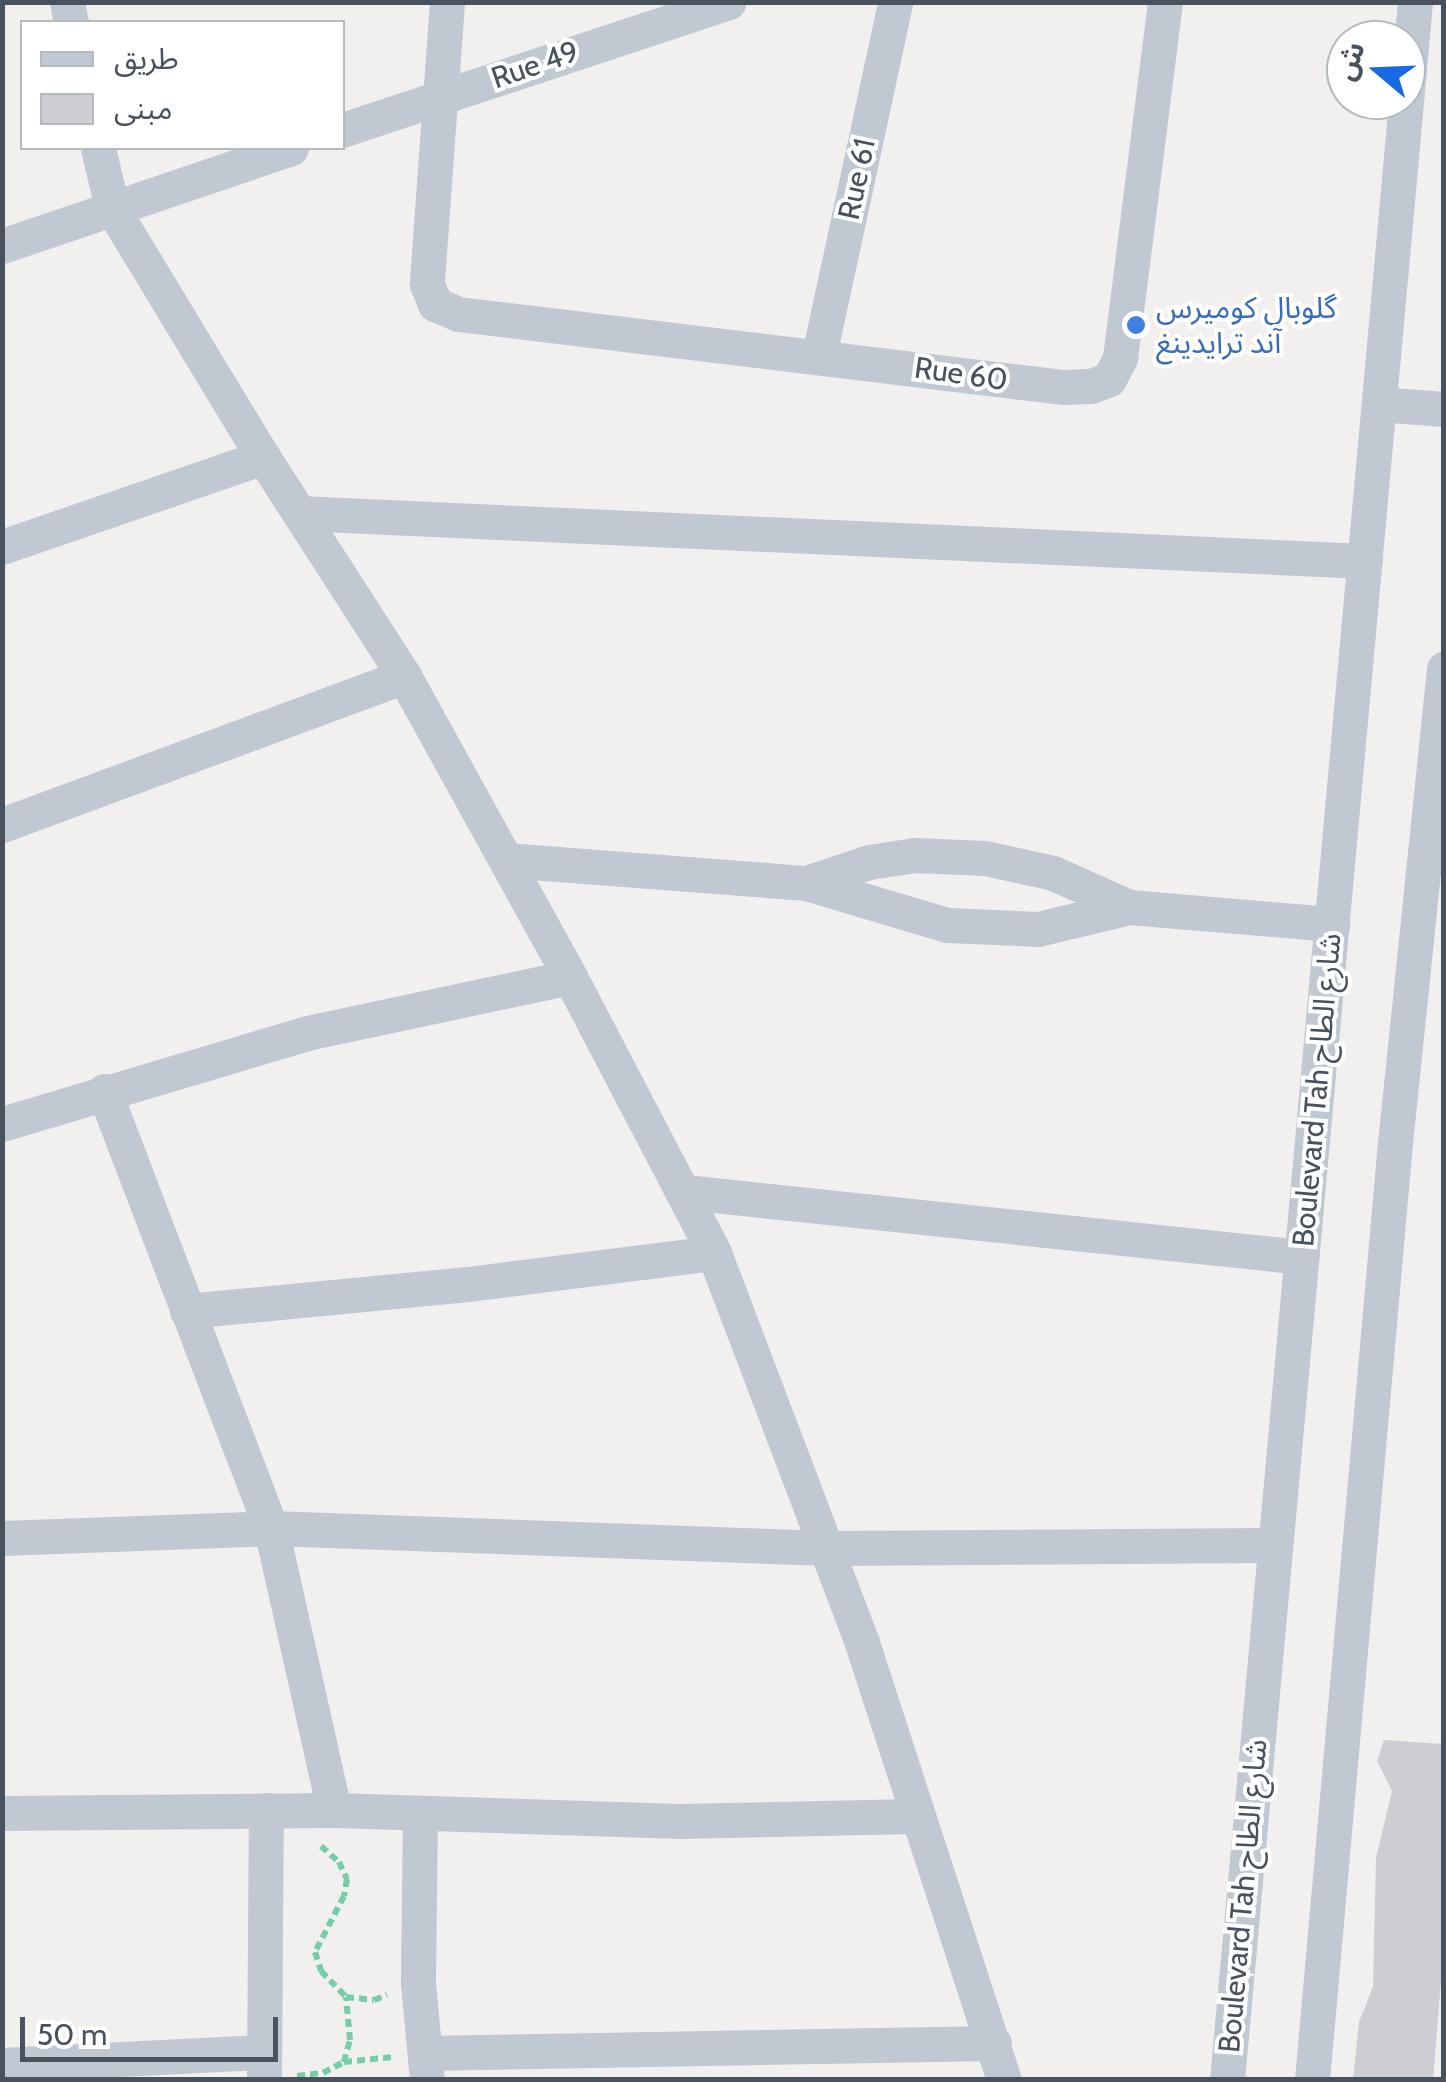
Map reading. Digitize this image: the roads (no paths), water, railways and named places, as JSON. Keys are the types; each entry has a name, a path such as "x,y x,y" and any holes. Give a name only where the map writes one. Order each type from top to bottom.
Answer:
{"street":[{"path":"443,96 447,2"},
{"name":"Rue 61","path":"819,355 895,2"},
{"name":"Rue 60","path":"443,96 427,284 435,304 458,314 1063,387 1092,386 1109,379 1120,358 1164,2"},
{"name":"Boulevard Tah شارع الطاح","path":"1227,2080 1415,2"},
{"name":"Rue 49","path":"345,129 712,5"},
{"path":"98,150 112,208 263,458 404,676 570,977 714,1253 828,1548 1004,2080"},
{"path":"2,246 284,150"},
{"path":"1378,404 1444,408"},
{"path":"2,547 263,458"},
{"path":"299,512 1364,561"},
{"path":"1312,2080 1394,1144 1444,669"},
{"path":"2,825 404,676"},
{"path":"806,883 869,862 916,856 986,858 1053,873 1130,907"},
{"path":"506,860 806,883 947,925 1038,929 1130,907 1332,924"},
{"path":"2,1124 307,1033 570,977"},
{"path":"104,1091 271,1528 334,1810"},
{"path":"685,1192 1302,1257"},
{"path":"188,1311 714,1253"},
{"path":"2,1538 271,1528 554,1534 828,1548 1275,1545"},
{"path":"2,2064 271,2070 279,1810"},
{"path":"2,1813 334,1810 681,1821 916,1816"},
{"path":"420,1812 418,1982 427,2066 994,2043"}],"place":[{"name":"گلوبال كوميرس آند ترايدينغ","path":"1136,325"}]}
